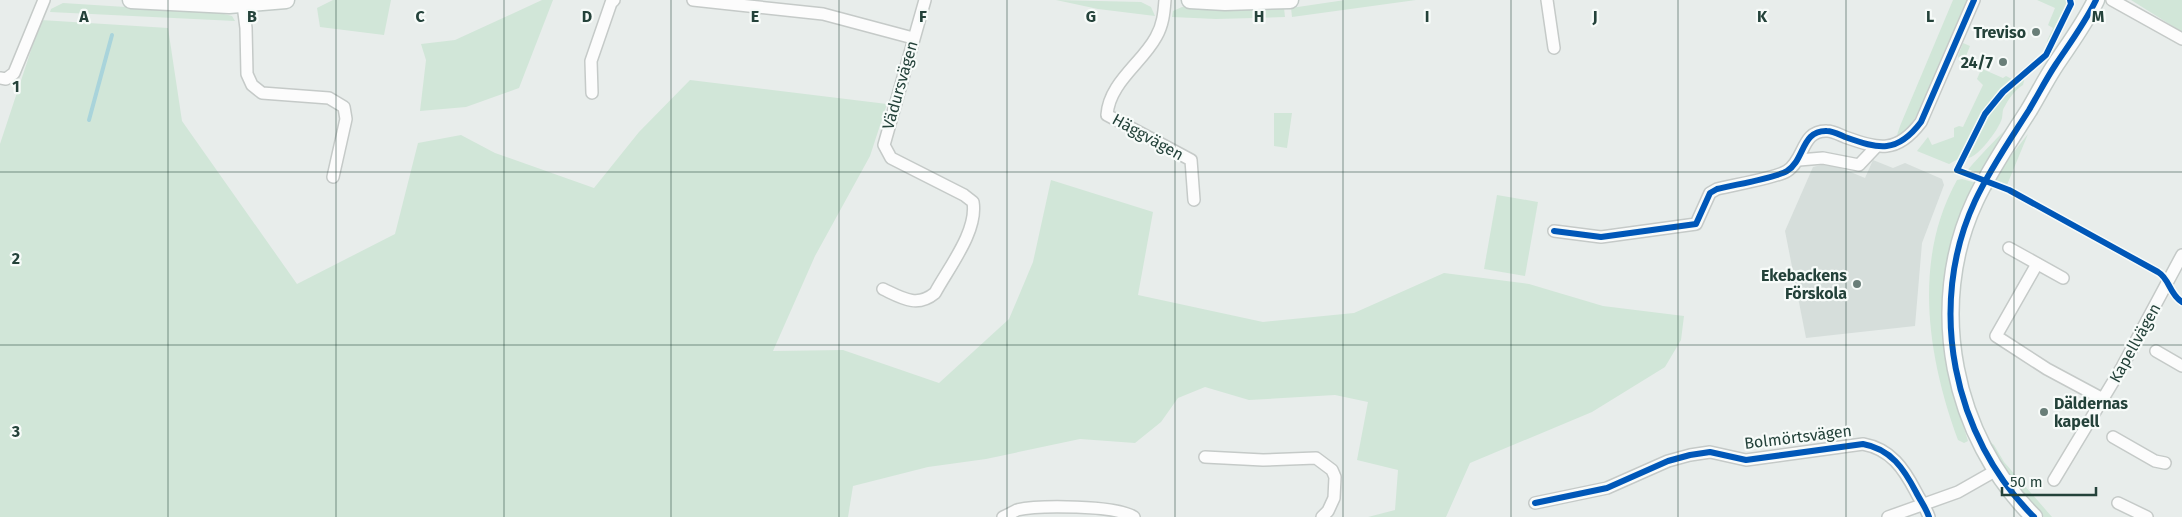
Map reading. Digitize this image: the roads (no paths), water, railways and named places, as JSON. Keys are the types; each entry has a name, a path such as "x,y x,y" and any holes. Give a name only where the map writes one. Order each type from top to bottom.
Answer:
{"street":[{"path":"0,78 6,79 14,73 44,0"},
{"path":"131,0 243,5 286,0"},
{"path":"592,93 592,61 611,3 614,0"},
{"path":"693,0 823,14 914,38"},
{"name":"Vädursvägen","path":"884,289 904,300 918,302 927,300 935,293 970,230 975,215 973,202 964,195 903,166 886,152 886,137 925,0"},
{"name":"Häggvägen","path":"1165,0 1164,20 1156,38 1125,75 1107,107 1107,115 1191,160 1194,200"},
{"path":"1190,0 1225,2 1290,0"},
{"path":"1547,0 1554,48"},
{"path":"1554,231 1601,237 1696,224 1710,193 1717,189 1786,172 1798,160 1806,140 1815,133 1827,131 1875,148 1900,143 1910,137 1921,122 1974,0"},
{"path":"2034,517 1995,471 1979,441 1958,384 1951,322 1952,291 1957,257 1974,202 1992,167 2096,0"},
{"path":"2112,0 2182,39"},
{"path":"243,5 246,28 247,74 252,85 262,93 329,98 344,107 346,119 333,177"},
{"path":"1798,160 1824,158 1859,165 1875,148"},
{"path":"2010,248 2063,278"},
{"name":"Kapellvägen","path":"2054,480 2103,399 2182,255"},
{"path":"2037,264 1996,336 2047,368 2103,399"},
{"path":"2156,352 2182,366"},
{"path":"2113,437 2155,461 2165,463"},
{"name":"Bolmörtsvägen","path":"1535,503 1607,488 1668,462 1690,455 1710,452 1746,460 1863,444 1876,446 1895,460 1905,471 1929,517"},
{"path":"1205,458 1263,460 1316,458 1332,470 1335,477 1334,498 1328,511 1322,517"},
{"path":"1888,517 1958,492 1995,471"},
{"path":"2118,502 2147,517"},
{"path":"1003,517 1016,511 1035,508 1105,509 1120,511 1134,517"}],"waterway":[{"path":"89,120 112,35"}],"place":[{"name":"Treviso","path":"2036,32"},
{"name":"24/7","path":"2003,62"},
{"name":"Ekebackens Förskola","path":"1857,284"},
{"name":"Däldernas kapell","path":"2044,412"}]}
